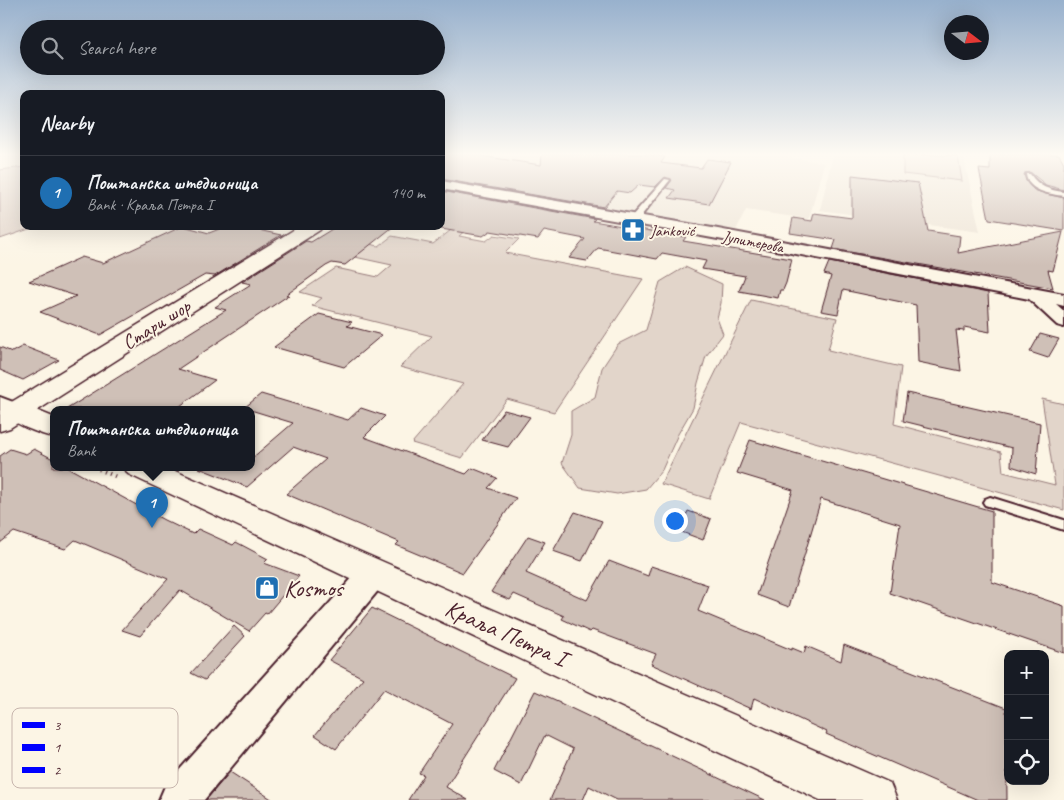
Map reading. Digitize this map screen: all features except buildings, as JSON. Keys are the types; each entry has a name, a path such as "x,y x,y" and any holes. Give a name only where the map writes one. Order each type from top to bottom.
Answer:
{"street":[{"name":"Јупитерова","path":"477,191 1064,300"},
{"name":"Стари шор","path":"5,412 306,230"},
{"path":"1036,296 1064,321"},
{"path":"5,412 50,427"},
{"name":"Краља Петра I","path":"148,471 873,800"},
{"path":"180,800 375,574"}],"lane":[{"path":"634,219 657,191"},
{"path":"1046,191 1064,194"},
{"path":"990,502 1064,525"}],"shaded area":[{"path":"0,191 20,191 20,230 26,230 0,239"},
{"path":"503,191 816,191 809,219 746,210 736,230"},
{"path":"824,191 971,191 980,232 820,210"},
{"path":"455,227 467,229 459,236 486,241 494,235 519,239 505,253 643,279 554,412 507,399 462,458 412,443 463,384 400,367 432,336 312,306 322,298 300,292 336,268 378,277 392,265 327,251 345,239 379,246 392,236 433,244"},
{"path":"685,267 722,284 721,303 717,318 723,334 706,356 693,408 678,434 662,470 646,489 617,494 580,488 562,463 571,435 571,411 595,397 602,368 618,344 646,330 660,282"},
{"path":"751,300 837,318 828,350 901,367 894,424 1001,452 1003,472 1055,485 1042,399 1064,404 1064,510 741,422 709,499 661,484"}],"place":[{"name":"Janković","path":"633,230"},
{"name":"Поштанска штедионица","path":"152,528"},
{"name":"Kosmos","path":"267,588"}]}
